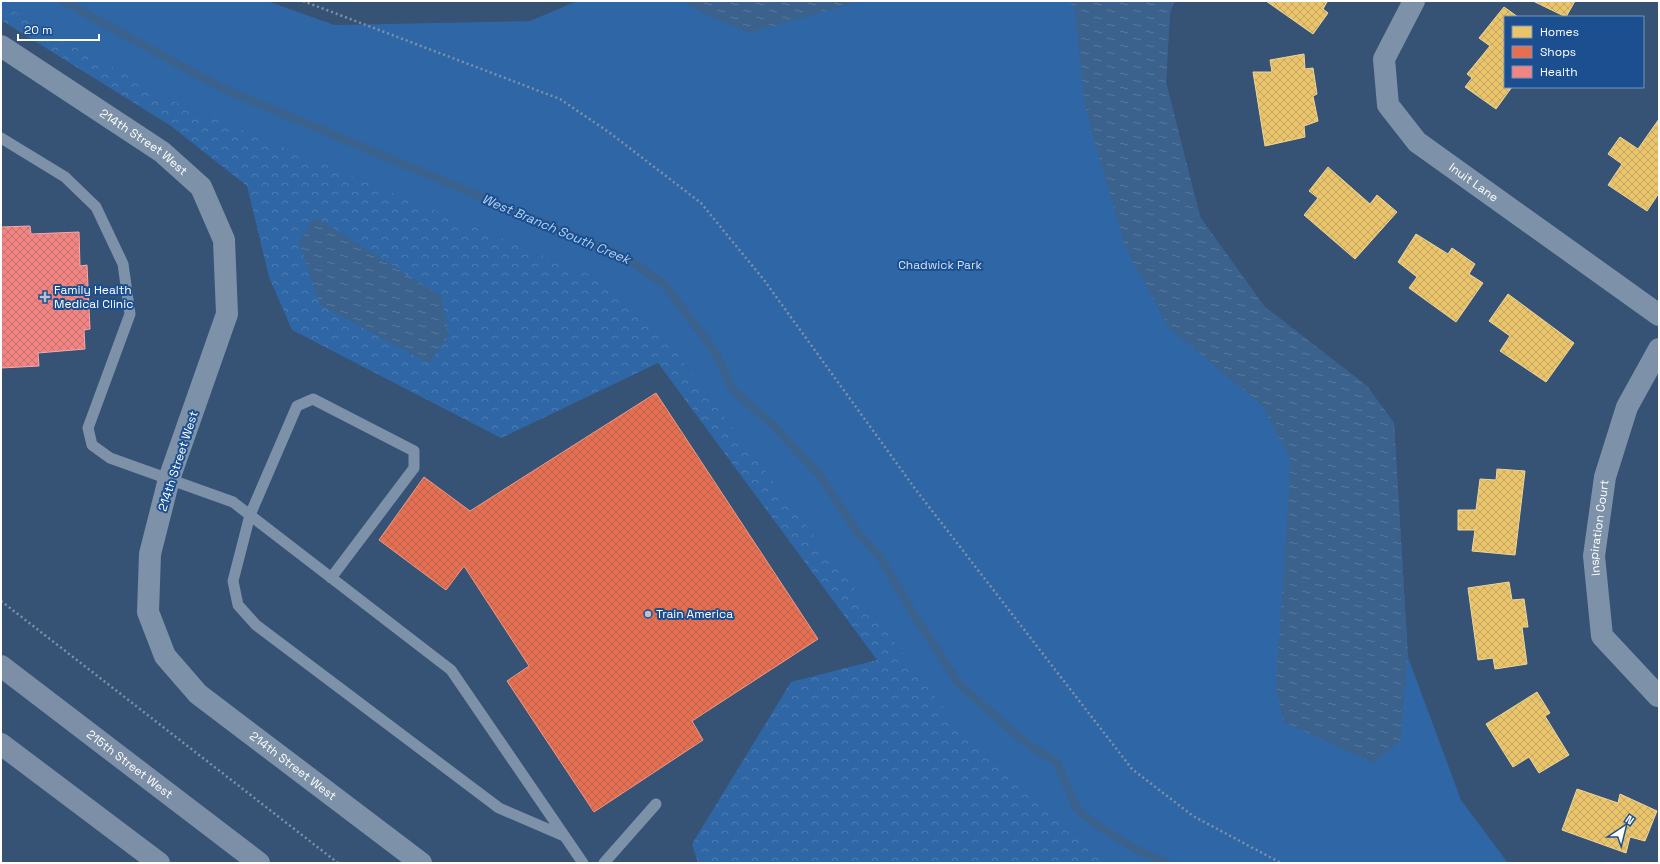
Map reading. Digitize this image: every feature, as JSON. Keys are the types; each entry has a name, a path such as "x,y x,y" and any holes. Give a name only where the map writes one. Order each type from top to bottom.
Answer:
{"main road":[{"name":"215th Street West","path":"1,666 259,863"},
{"path":"1,678 71,720"},
{"path":"1,744 159,863"}],"street":[{"name":"Inuit Lane","path":"1414,1 1384,59 1388,105 1417,142 1659,315"},
{"name":"214th Street West","path":"1,46 162,152 201,187 224,240 228,314 169,479 150,554 148,612 165,656 198,694 421,863"},
{"name":"Inspiration Court","path":"1658,696 1602,636 1594,556 1605,477 1627,407 1659,349"}],"lane":[{"path":"1,138 65,177 96,207 124,264 130,314 88,428 92,445 110,458 233,502 451,670 583,863"},
{"path":"331,578 414,468 414,451 313,399 298,406 250,515 233,581 238,605 256,625 499,808 564,836"},
{"path":"604,863 656,804"}],"path":[{"path":"303,1 560,99 610,132 701,204 764,280 916,490 1097,725 1132,768 1193,816 1281,863"},
{"path":"1,601 338,863"}],"green space":[{"path":"1,1 267,1 334,25 1238,863 698,863 692,844 791,682 877,660 658,363 501,438 292,330 269,277 247,186 171,126 1,20"},
{"name":"Chadwick Park","path":"1,1 267,1 334,25 530,21 577,1 1174,1 1170,13 1166,82 1200,217 1264,306 1367,386 1394,423 1408,657 1461,800 1508,863 1114,863 956,724 672,347 600,279 170,100 1,4"}],"water":[{"path":"683,1 862,1 750,33 698,11"},
{"path":"1069,1 1174,1 1170,13 1166,82 1200,217 1264,306 1367,386 1394,423 1408,657 1400,741 1374,763 1283,722 1276,685 1291,460 1262,405 1169,328 1125,247 1085,107 1074,7"},
{"path":"315,217 441,296 449,336 429,363 320,305 299,242"}],"building: Homes":[{"path":"1266,1 1326,1 1327,2 1323,9 1328,13 1313,34"},
{"path":"1533,1 1575,1 1567,16"},
{"path":"1504,7 1517,16 1504,16 1504,88 1511,88 1496,109 1465,87 1472,78 1467,74 1490,46 1479,38"},
{"path":"1304,54 1305,69 1313,68 1317,94 1313,96 1318,121 1304,126 1305,137 1265,146 1253,72 1272,72 1270,60"},
{"path":"1659,119 1659,193 1647,211 1608,185 1622,164 1608,154 1620,137 1638,149"},
{"path":"1328,167 1370,204 1377,195 1397,212 1355,259 1304,215 1318,198 1309,191"},
{"path":"1416,234 1448,254 1452,248 1475,264 1469,274 1483,283 1456,322 1409,288 1417,277 1398,262"},
{"path":"1508,294 1574,343 1546,382 1500,351 1510,336 1489,321"},
{"path":"1497,469 1525,471 1515,555 1472,551 1475,530 1458,530 1458,510 1476,510 1480,479 1496,480"},
{"path":"1509,582 1512,600 1524,599 1528,627 1522,627 1527,664 1495,669 1493,658 1478,660 1468,588"},
{"path":"1537,692 1550,713 1545,716 1569,755 1539,773 1529,757 1513,767 1486,724"},
{"path":"1577,789 1618,803 1620,794 1657,811 1645,841 1630,837 1626,853 1562,830"}],"building: Shops":[{"name":"Train America","path":"656,393 818,639 692,721 703,740 594,812 507,681 529,666 464,566 446,590 379,540 424,477 470,511"}],"building: Health":[{"name":"Family Health Medical Clinic","path":"30,226 31,234 79,232 80,266 87,265 90,329 84,330 85,349 38,353 39,366 1,368 1,227"}],"waterway":[{"name":"West Branch South Creek","path":"63,1 222,88 627,258 665,285 715,352 733,390 772,424 818,473 857,532 880,557 916,618 959,684 1020,738 1057,763 1077,809 1093,822 1135,849 1167,863"}],"place":[{"name":"Family Health Medical Clinic","path":"45,297"},
{"name":"Train America","path":"648,614"}]}
